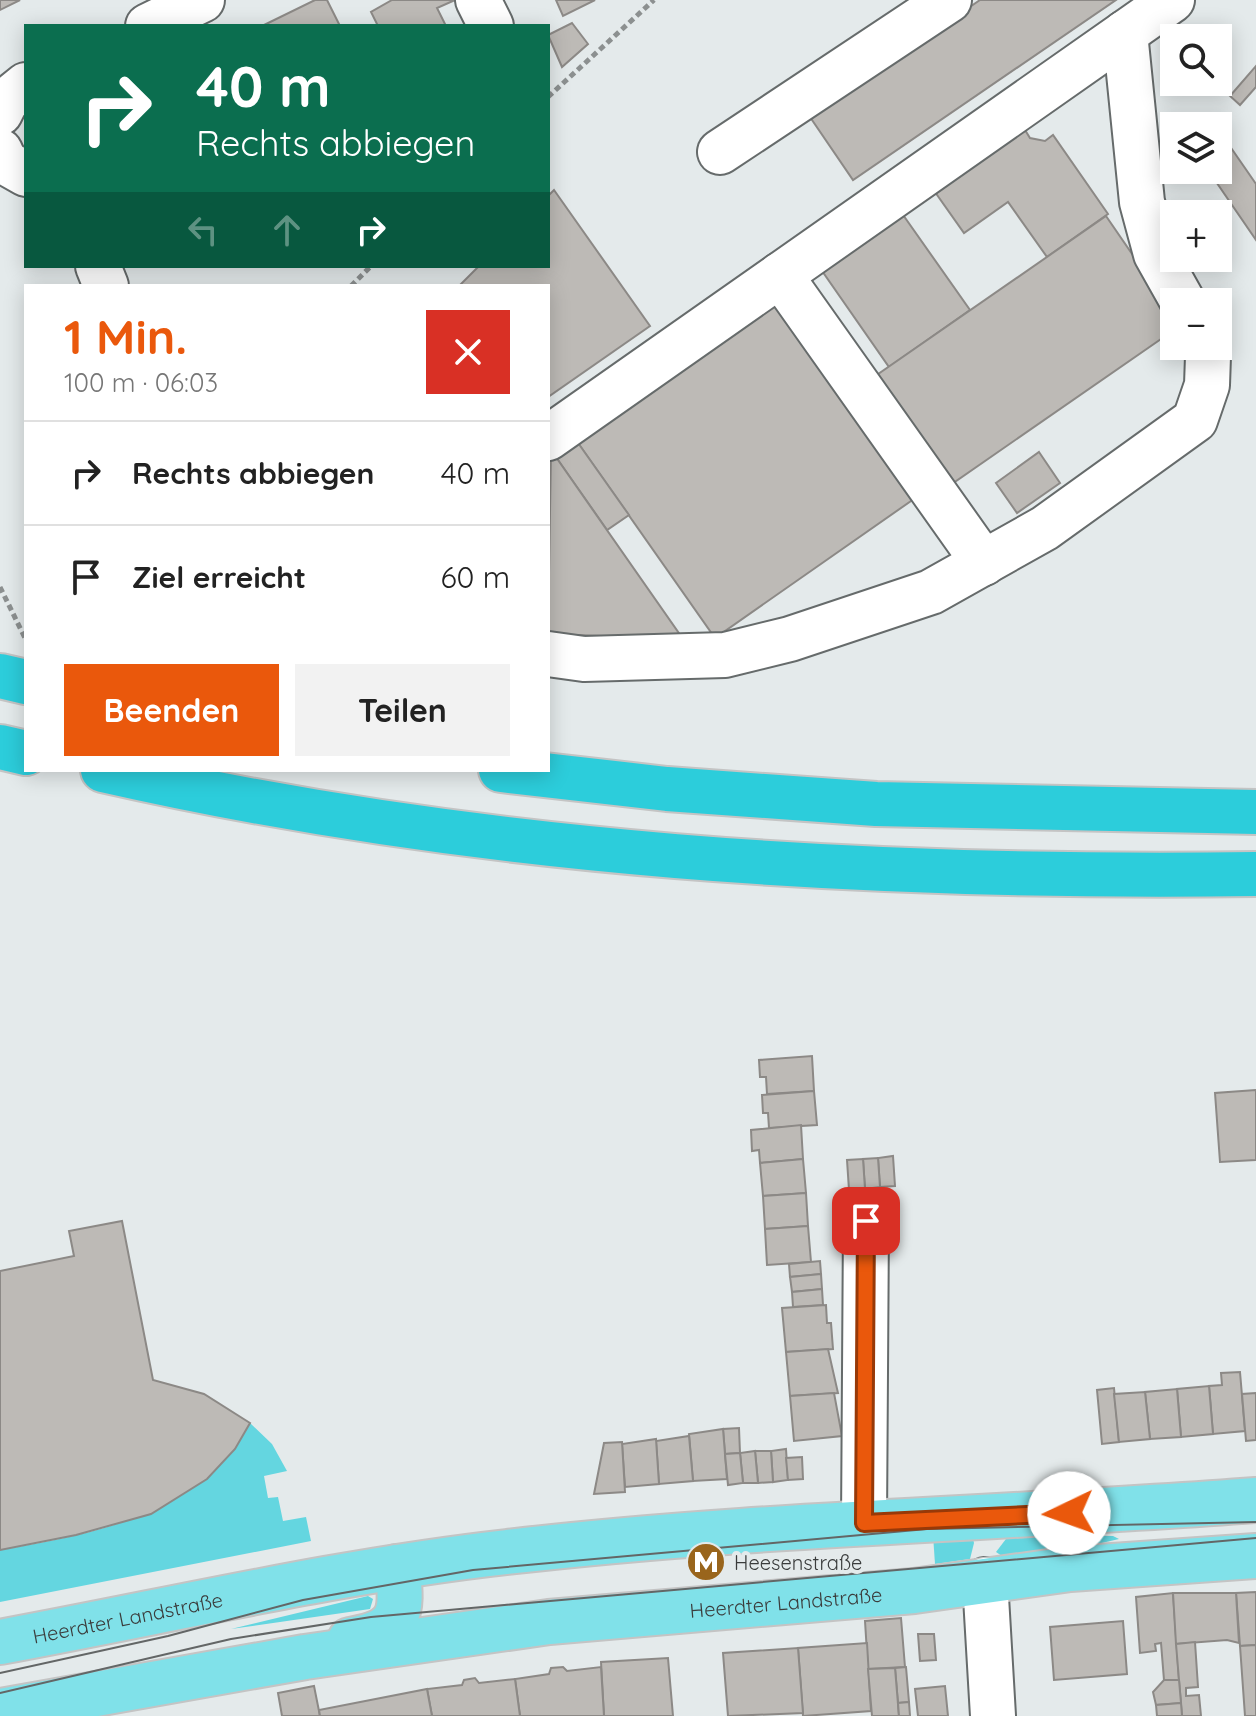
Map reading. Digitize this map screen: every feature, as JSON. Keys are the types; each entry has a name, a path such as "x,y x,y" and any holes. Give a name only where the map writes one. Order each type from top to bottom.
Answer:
{"highway":[{"path":"0,676 24,682"},
{"path":"0,747 24,753"},
{"path":"518,772 667,789 876,804 1256,812"},
{"path":"122,774 295,809 470,835 641,855 865,871 1068,877 1256,874"}],"main road":[{"name":"Heerdter Landstraße","path":"0,1642 397,1567 509,1552 864,1523 1256,1500"},
{"path":"985,1516 985,1580"},
{"name":"Heerdter Landstraße","path":"0,1711 316,1655 549,1622 914,1591 1070,1569 1256,1556"},
{"name":"Heerdter Landstraße","path":"316,1655 331,1644 380,1633 393,1625 399,1615 397,1567"}],"street":[{"path":"152,24 202,0"},
{"path":"478,0 490,24"},
{"path":"720,152 949,0"},
{"path":"550,437 1172,0"},
{"path":"1125,33 1142,202 1156,254 1175,288"},
{"path":"0,113 12,94 24,86"},
{"path":"780,275 984,563"},
{"path":"550,654 584,659 725,655 790,639 931,592 1045,528 1195,420 1207,385 1208,360"},
{"path":"864,1523 866,1221"},
{"path":"985,1580 993,1716"}],"path":[{"path":"550,95 654,0"},
{"path":"353,284 369,268"},
{"path":"0,587 24,636"}],"shaded area":[{"path":"250,1423 272,1444 287,1471 264,1476 268,1498 278,1497 283,1521 306,1517 311,1541 0,1602 0,1550 108,1527 174,1500 203,1480 228,1454"},
{"path":"933,1535 972,1535 974,1543 970,1559 935,1564"},
{"path":"1009,1535 1113,1536 1119,1539 1080,1548 1002,1556 996,1552"},
{"path":"368,1596 373,1599 370,1609 231,1629"}],"building":[{"path":"0,0 20,0 0,10"},
{"path":"315,0 327,0 339,24 266,24"},
{"path":"392,0 455,0 437,8 445,24 377,24 371,12"},
{"path":"556,0 595,0 563,16"},
{"path":"980,0 1116,0 853,180 810,117"},
{"path":"572,23 588,44 562,67 550,34"},
{"path":"1256,66 1256,87 1240,105 1230,96"},
{"path":"1025,130 1030,138 1045,141 1053,135 1108,214 1047,257 1008,202 964,233 935,192"},
{"path":"1232,149 1256,184 1256,240 1232,205 1232,200 1229,200 1218,184 1232,184"},
{"path":"554,190 650,326 550,396 550,284 461,284 477,268 550,268 550,194"},
{"path":"901,212 970,310 889,367 820,268"},
{"path":"1106,216 1160,295 1160,340 946,488 871,379"},
{"path":"778,289 921,494 715,638 571,433"},
{"path":"571,433 629,515 607,530 551,450"},
{"path":"551,450 683,639 550,634"},
{"path":"1039,452 1060,483 1017,513 996,483"},
{"path":"812,1056 814,1091 767,1094 766,1077 760,1077 759,1060"},
{"path":"1256,1090 1256,1160 1220,1162 1215,1093"},
{"path":"814,1091 817,1125 769,1128 768,1113 763,1113 762,1095"},
{"path":"801,1125 803,1159 760,1163 759,1150 752,1151 751,1130"},
{"path":"893,1156 895,1186 880,1187 878,1158"},
{"path":"878,1158 880,1187 865,1189 863,1159"},
{"path":"803,1159 806,1193 763,1196 760,1163"},
{"path":"863,1159 865,1189 849,1190 847,1160"},
{"path":"806,1193 808,1226 765,1229 763,1196"},
{"path":"122,1221 153,1380 204,1394 250,1423 235,1449 207,1479 151,1514 76,1535 0,1550 0,1271 74,1256 69,1231"},
{"path":"808,1226 811,1262 767,1265 765,1229"},
{"path":"820,1261 821,1274 790,1277 789,1264"},
{"path":"821,1274 822,1289 792,1292 790,1277"},
{"path":"822,1289 823,1305 793,1307 792,1292"},
{"path":"826,1305 833,1349 786,1352 782,1308"},
{"path":"828,1349 838,1393 790,1396 786,1352"},
{"path":"1240,1372 1245,1431 1213,1434 1209,1386 1222,1385 1221,1373"},
{"path":"1209,1386 1213,1434 1181,1437 1177,1389"},
{"path":"1114,1388 1119,1442 1102,1444 1097,1390"},
{"path":"1177,1389 1181,1437 1150,1439 1145,1392"},
{"path":"1145,1392 1150,1439 1119,1442 1114,1394"},
{"path":"834,1393 842,1436 794,1441 790,1396"},
{"path":"1256,1393 1256,1440 1246,1441 1242,1394"},
{"path":"739,1428 740,1453 725,1454 723,1429"},
{"path":"723,1429 727,1479 693,1481 689,1434"},
{"path":"689,1436 693,1481 659,1484 656,1441"},
{"path":"656,1439 659,1484 625,1487 622,1444"},
{"path":"622,1442 625,1492 594,1494 604,1443"},
{"path":"786,1449 788,1480 773,1482 771,1451"},
{"path":"755,1451 771,1451 773,1482 758,1483"},
{"path":"755,1451 758,1483 743,1483 740,1453"},
{"path":"740,1453 743,1483 728,1485 725,1454"},
{"path":"802,1457 803,1479 788,1480 786,1458"},
{"path":"1256,1592 1256,1645 1240,1646 1236,1593"},
{"path":"1173,1593 1179,1680 1164,1680 1161,1643 1155,1644 1156,1651 1140,1653 1136,1597"},
{"path":"1173,1593 1236,1593 1239,1643 1227,1640 1176,1644"},
{"path":"901,1618 905,1667 868,1669 865,1621"},
{"path":"1123,1621 1127,1674 1054,1680 1050,1627"},
{"path":"918,1634 934,1634 936,1660 920,1661"},
{"path":"1195,1642 1198,1687 1186,1688 1186,1696 1199,1695 1201,1716 1182,1716 1176,1644"},
{"path":"867,1643 871,1711 803,1716 798,1648"},
{"path":"1256,1645 1256,1716 1245,1716 1240,1646"},
{"path":"798,1648 803,1713 728,1716 723,1653"},
{"path":"668,1658 673,1716 604,1716 601,1662"},
{"path":"563,1667 567,1671 601,1667 604,1716 520,1716 515,1679 549,1674 551,1668"},
{"path":"906,1667 909,1702 898,1703 895,1668"},
{"path":"895,1668 899,1716 872,1716 868,1669"},
{"path":"475,1678 479,1683 515,1679 520,1716 432,1716 427,1689 462,1685 464,1680"},
{"path":"1164,1680 1179,1680 1181,1703 1156,1705 1153,1692"},
{"path":"314,1686 320,1716 282,1716 278,1693"},
{"path":"945,1686 948,1716 918,1716 915,1689"},
{"path":"427,1689 432,1716 320,1716 319,1710"},
{"path":"909,1702 910,1716 899,1716 898,1703"},
{"path":"1181,1703 1182,1716 1157,1716 1156,1705"}],"tram line":[{"path":"0,1673 168,1636 303,1600 473,1570 927,1529 1256,1522"},
{"path":"0,1693 231,1639 371,1617 1256,1538"}],"place":[{"name":"Heesenstraße","path":"706,1562"}],"route":[{"path":"866,1221 864,1523 1069,1513"}]}
